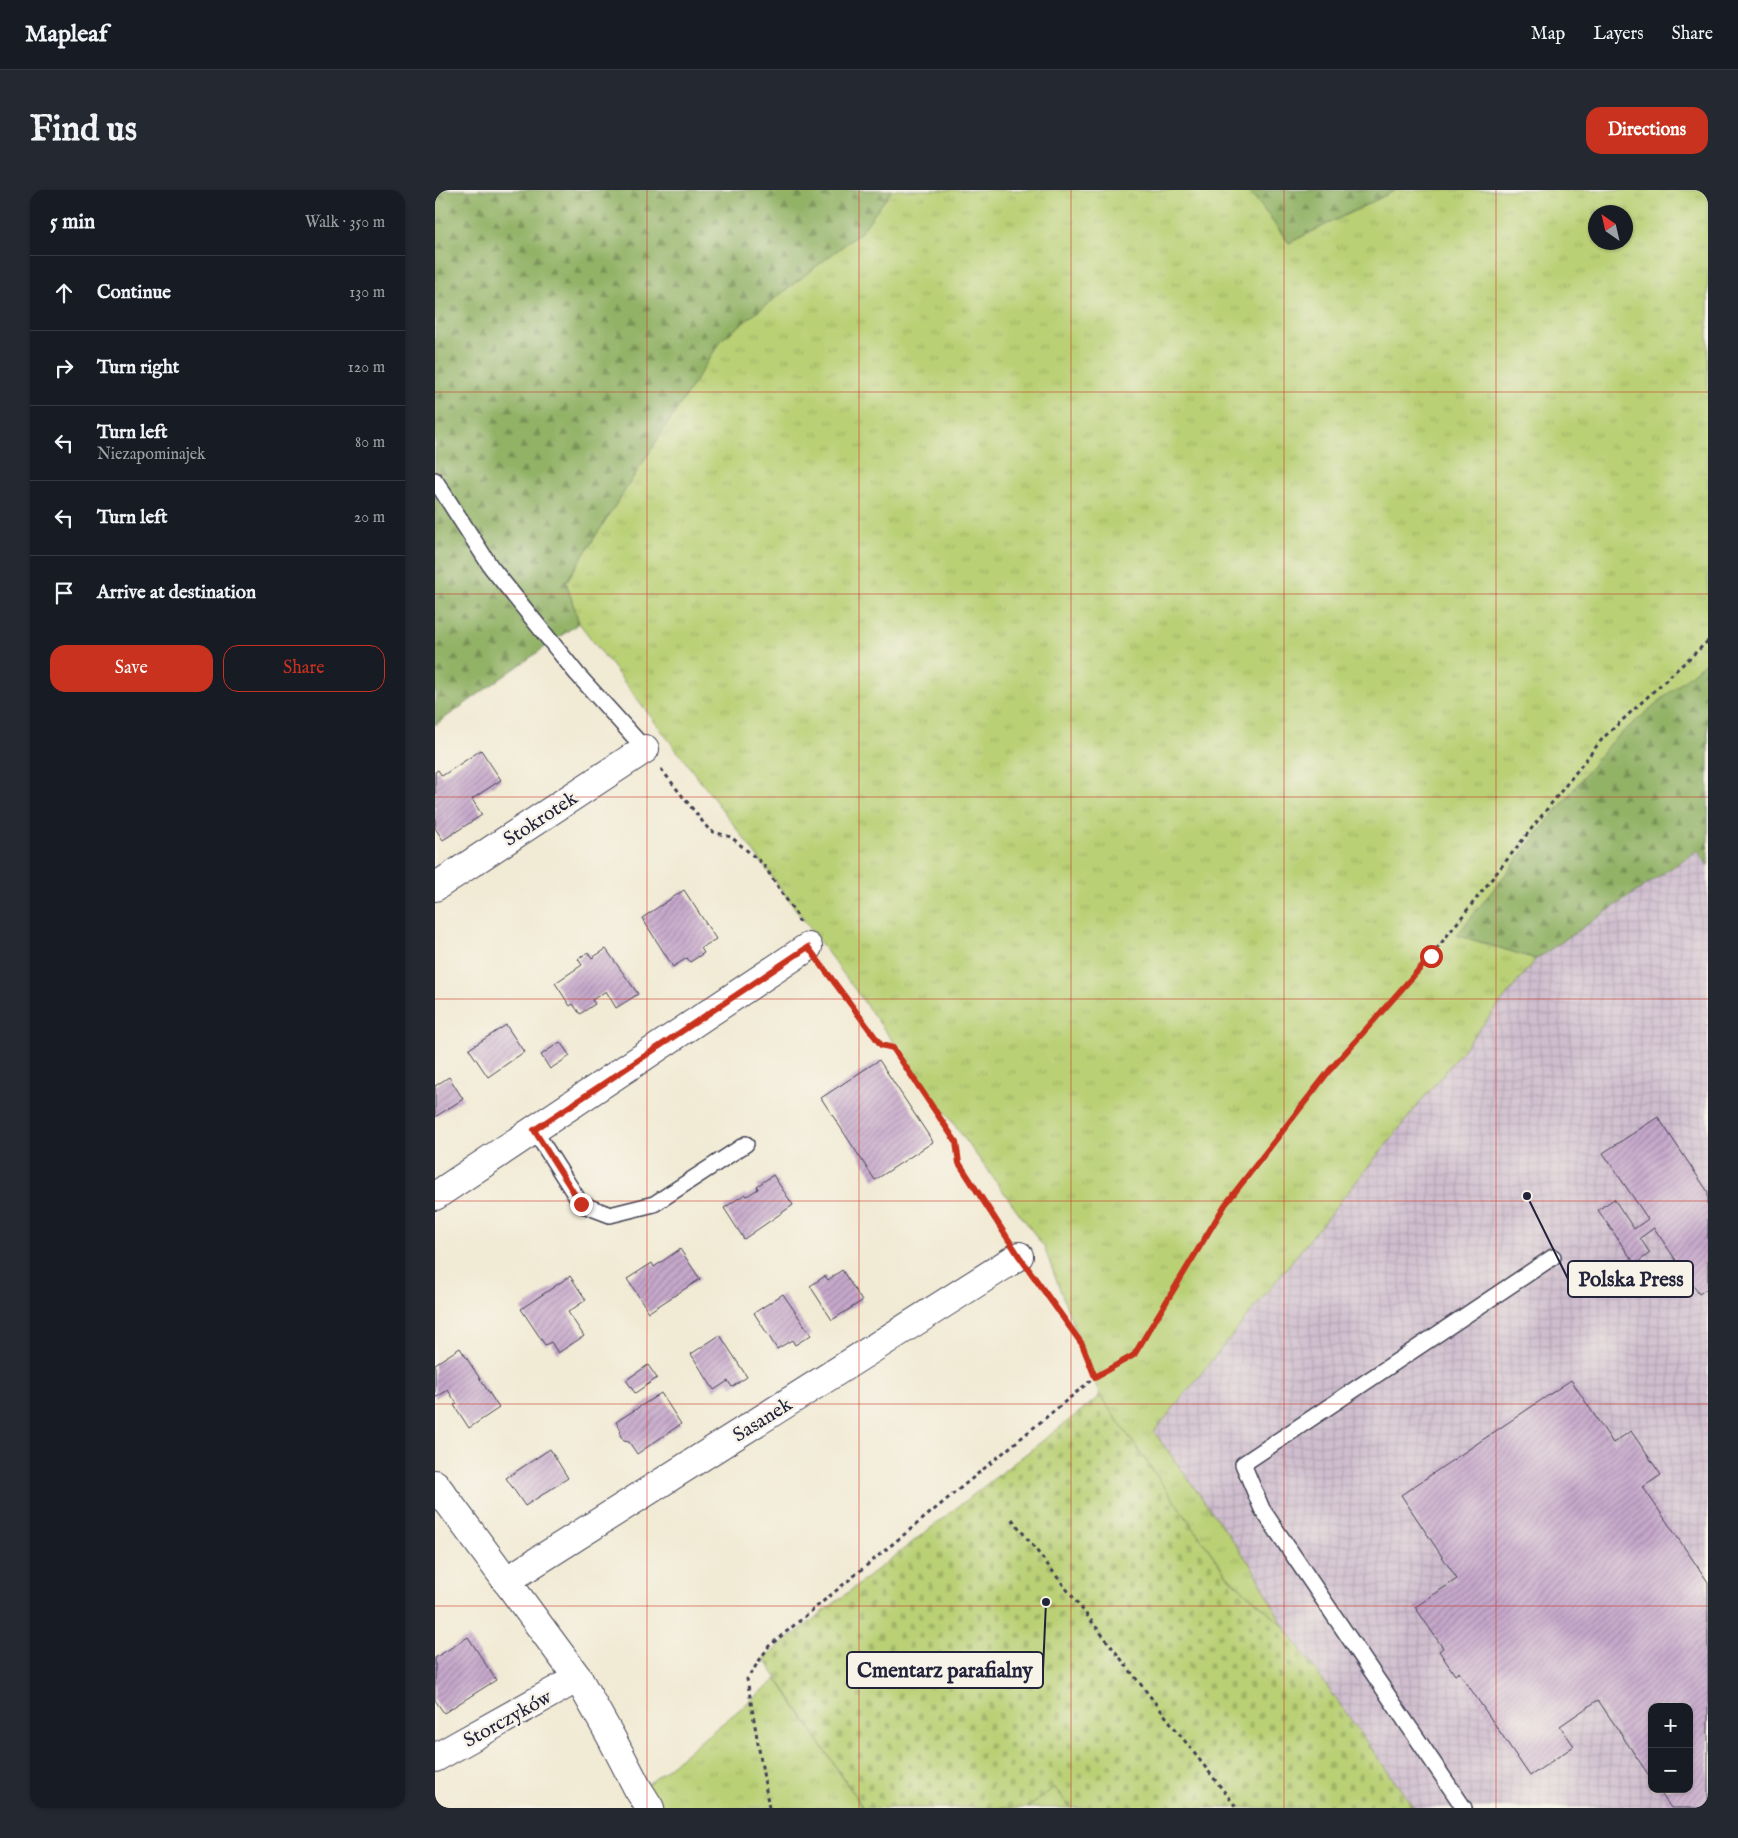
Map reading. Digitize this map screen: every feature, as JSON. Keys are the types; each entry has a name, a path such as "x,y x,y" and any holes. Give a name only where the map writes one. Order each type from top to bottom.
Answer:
{"street":[{"name":"Stokrotek","path":"435,887 645,749"},
{"path":"435,1196 808,947"},
{"name":"Sasanek","path":"506,1581 1019,1256"},
{"path":"435,1484 578,1678 638,1790 650,1808"},
{"name":"Storczyków","path":"435,1758 578,1678"}],"lane":[{"path":"435,480 491,567 577,674 645,749"},
{"path":"534,1130 581,1204 610,1215 654,1204 746,1144"},
{"path":"1464,1808 1262,1510 1243,1464 1553,1257"}],"path":[{"path":"769,1808 747,1679 769,1646 1095,1377 1134,1355 1225,1205 1329,1071 1431,956 1603,738 1708,641"},
{"path":"645,749 710,831 731,837 763,864 796,914 808,947 881,1045 893,1048 956,1142 959,1163 1019,1256 1082,1344 1095,1377"},
{"path":"1012,1519 1237,1808"}],"shaded area":[{"path":"1698,850 1708,866 1708,1808 1414,1808 1283,1625 1255,1571 1154,1432 1536,959"}],"green space":[{"path":"435,190 892,190 861,232 722,339 566,582 579,623 435,725"},
{"path":"892,190 1249,190 1289,243 1396,190 1708,190 1708,660 1458,935 1536,959 1154,1432 1255,1571 1283,1625 1229,1578 1100,1396 1044,1247 734,825 579,623 566,582 722,339 861,232"},
{"path":"1249,190 1396,190 1289,243"},
{"path":"1708,660 1708,866 1698,850 1536,959 1457,935 1611,742"},
{"path":"1100,1396 1229,1578 1283,1625 1414,1808 1071,1808 1054,1787 1028,1808 863,1808 764,1658"},
{"path":"777,1679 863,1808 658,1808 644,1787"},
{"path":"1054,1787 1071,1808 1028,1808"}],"building":[{"path":"481,750 501,780 472,799 482,815 443,840 435,828 435,772 438,770 442,776"},
{"path":"684,890 716,939 701,948 704,953 690,962 687,958 673,967 642,918"},
{"path":"606,949 638,994 616,1008 606,991 592,1000 595,1004 580,1014 573,1004 570,1006 555,983 582,965 578,959 588,952 592,958"},
{"path":"506,1025 524,1052 488,1077 469,1049"},
{"path":"560,1042 570,1056 550,1069 541,1055"},
{"path":"879,1060 933,1142 875,1180 821,1098"},
{"path":"449,1077 463,1099 435,1117 435,1086"},
{"path":"1658,1117 1708,1192 1708,1288 1699,1294 1654,1228 1640,1238 1650,1253 1635,1264 1598,1210 1614,1199 1634,1229 1648,1219 1603,1153"},
{"path":"773,1175 793,1205 744,1239 724,1208 745,1194 747,1196 758,1189 757,1186"},
{"path":"680,1249 700,1279 649,1312 627,1279 652,1263 654,1267"},
{"path":"842,1270 862,1301 832,1320 810,1286 825,1276 828,1280"},
{"path":"570,1276 586,1300 568,1312 584,1336 558,1353 551,1342 545,1345 521,1309"},
{"path":"783,1294 811,1335 795,1345 792,1340 777,1349 754,1313"},
{"path":"720,1335 747,1377 732,1387 728,1381 714,1390 691,1354"},
{"path":"460,1348 499,1408 469,1428 454,1405 457,1404 448,1390 435,1398 435,1364"},
{"path":"648,1365 657,1378 635,1393 626,1380"},
{"path":"1571,1380 1613,1443 1631,1431 1661,1475 1643,1487 1708,1582 1708,1808 1671,1808 1661,1793 1693,1793 1693,1703 1648,1703 1648,1774 1598,1700 1560,1726 1574,1746 1530,1776 1459,1672 1455,1675 1439,1651 1443,1648 1415,1607 1457,1579 1401,1495"},
{"path":"661,1393 681,1424 637,1454 629,1442 624,1441 620,1435 621,1430 616,1422"},
{"path":"550,1449 568,1478 525,1506 506,1478"},
{"path":"468,1637 496,1680 444,1713 435,1700 435,1658"}],"place":[{"name":"Polska Press","path":"1527,1196"},
{"name":"Cmentarz parafialny","path":"1046,1602"}],"route":[{"path":"581,1204 534,1130 808,947 881,1045 893,1048 956,1142 959,1163 1019,1256 1082,1344 1095,1377 1134,1355 1225,1205 1329,1071 1431,956"}]}
